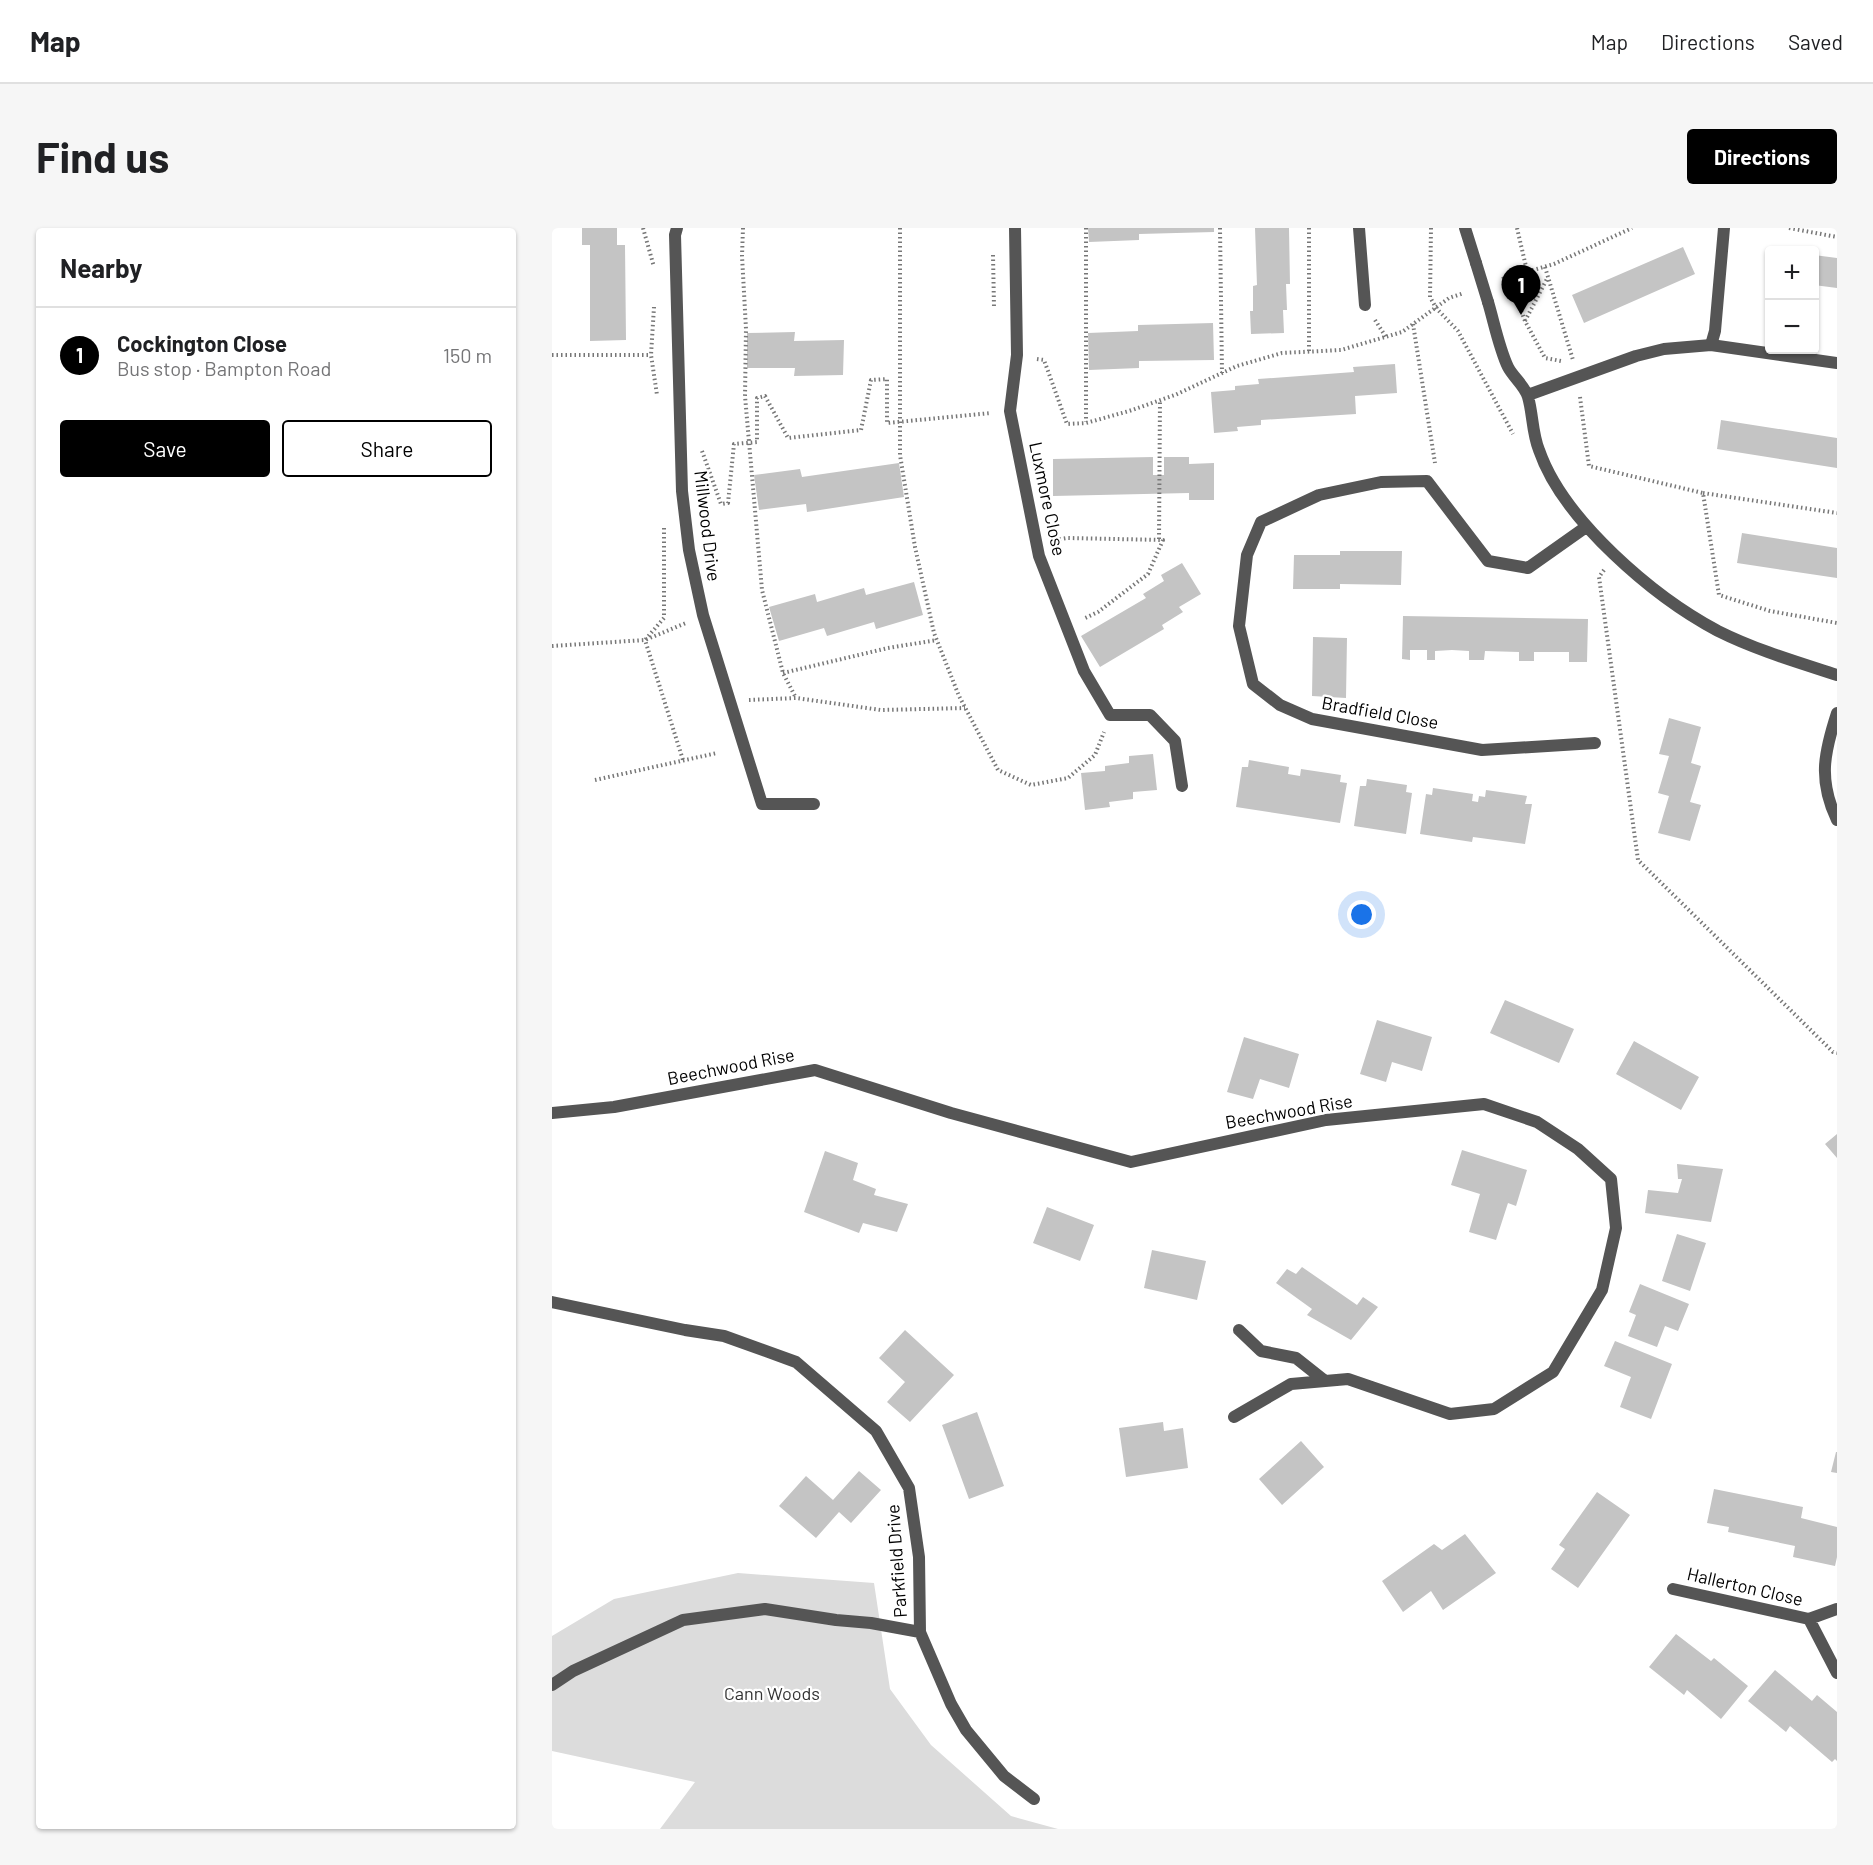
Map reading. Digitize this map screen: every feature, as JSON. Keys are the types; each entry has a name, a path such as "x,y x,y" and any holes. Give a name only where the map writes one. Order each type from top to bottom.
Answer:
{"street":[{"name":"Millwood Drive","path":"677,228 675,235 682,491 688,550 703,615 762,804 814,804"},
{"name":"Luxmore Close","path":"1015,228 1017,355 1010,411 1039,556 1084,671 1110,715"},
{"path":"1359,228 1365,305"},
{"path":"1465,228 1508,367 1528,395 1539,451 1555,483 1586,527 1630,570 1665,597 1717,630 1784,658 1837,675"},
{"path":"1711,345 1715,331 1724,228"},
{"path":"1528,395 1636,356 1664,349 1711,345 1837,363"},
{"path":"1427,481 1488,561 1528,568 1586,527"},
{"name":"Bradfield Close","path":"1427,481 1381,482 1319,495 1261,522 1247,555 1239,626 1253,684 1280,705 1312,719 1482,750 1595,743"},
{"path":"1837,713 1827,744 1823,775 1828,802 1837,820"},
{"path":"1110,715 1150,715 1175,741 1182,786"},
{"name":"Beechwood Rise","path":"552,1113 614,1107 814,1070 951,1113 1131,1162 1326,1120 1484,1104 1537,1122 1578,1149 1611,1179 1616,1228 1602,1290 1553,1372 1494,1409 1450,1414 1348,1379 1291,1384 1234,1417"},
{"name":"Parkfield Drive","path":"552,1302 724,1336 796,1362 876,1431 909,1488 919,1557 920,1632 951,1704 966,1730 1004,1776 1034,1799"},
{"path":"1239,1330 1261,1351 1296,1358 1325,1381"},
{"name":"Hallerton Close","path":"1673,1589 1809,1619 1837,1609"},
{"path":"552,1686 573,1671 682,1620 765,1609 920,1632"},
{"name":"Hallerton Close","path":"1809,1619 1837,1673"}],"path":[{"path":"643,228 654,264 654,275"},
{"path":"743,228 745,396 762,590 783,672 796,698"},
{"path":"900,228 900,455 915,547 937,640 965,708 998,770 1031,785 1068,778 1095,755 1110,715"},
{"path":"1086,228 1086,423"},
{"path":"1220,228 1222,373"},
{"path":"1309,228 1309,352"},
{"path":"1431,228 1430,297 1436,308 1458,331 1513,435 1539,451"},
{"path":"1517,228 1527,271"},
{"path":"1498,280 1554,264 1631,228"},
{"path":"1789,228 1837,237"},
{"path":"1515,294 1525,321 1545,358 1574,364 1545,266"},
{"path":"1525,321 1548,276"},
{"path":"1017,355 1044,360 1067,424 1086,423 1160,400 1237,366 1282,353 1341,350 1402,332 1449,298 1468,291"},
{"path":"654,298 651,355 658,399"},
{"path":"1413,324 1435,464 1427,481"},
{"path":"552,355 651,355"},
{"path":"1578,377 1588,466 1703,493 1837,513"},
{"path":"681,444 700,444 721,504 728,503 734,444 757,442 757,398 765,396 788,438 861,430 871,380 887,379 886,423 1010,411"},
{"path":"1159,540 1160,400"},
{"path":"1703,493 1719,595 1770,611 1837,624"},
{"path":"645,640 664,618 664,526"},
{"path":"1036,544 1067,538 1163,540 1148,574 1098,612 1066,627"},
{"path":"1615,555 1599,577 1638,860 1833,1052 1837,1053"},
{"path":"552,646 645,640 703,615"},
{"path":"645,640 683,760"},
{"path":"783,672 888,648 937,640"},
{"path":"730,700 796,698 881,710 965,708"},
{"path":"595,780 717,753"}],"green space":[{"name":"Cann Woods","path":"738,1573 874,1583 890,1689 931,1745 1011,1816 1058,1829 660,1829 695,1782 552,1751 552,1636 614,1599"}],"building":[{"path":"582,228 617,228 617,245 625,245 626,340 590,341 590,245 582,245"},
{"path":"1088,228 1214,228 1214,232 1139,234 1139,240 1089,242"},
{"path":"1255,228 1289,228 1290,284 1286,284 1287,310 1283,310 1284,333 1251,334 1250,311 1253,311 1253,286 1257,285"},
{"path":"1683,247 1695,274 1584,323 1572,295"},
{"path":"1819,256 1837,258 1837,288 1819,286"},
{"path":"1213,323 1214,360 1139,361 1139,368 1089,370 1088,333 1138,331 1138,325"},
{"path":"795,332 794,341 844,340 843,375 794,376 795,368 747,368 747,333"},
{"path":"1395,364 1397,393 1355,396 1356,414 1261,420 1261,425 1237,427 1238,431 1214,433 1211,392 1235,390 1235,386 1259,384 1258,379 1354,372 1353,367"},
{"path":"1721,420 1837,438 1837,468 1717,449"},
{"path":"1153,457 1153,475 1164,475 1164,457 1189,457 1189,464 1214,463 1214,500 1189,500 1189,493 1053,496 1053,459"},
{"path":"899,463 904,497 807,512 806,504 759,510 754,475 800,469 802,477"},
{"path":"1742,533 1837,548 1837,578 1737,563"},
{"path":"1340,551 1402,551 1401,585 1340,584 1340,589 1293,589 1294,555 1340,555"},
{"path":"1182,563 1201,594 1179,607 1183,612 1162,625 1164,629 1100,667 1081,636 1146,598 1143,594 1164,581 1161,575"},
{"path":"914,582 923,615 876,629 874,622 827,636 824,628 779,641 769,607 815,594 817,602 864,588 866,595"},
{"path":"1403,616 1588,619 1587,662 1569,662 1569,652 1534,652 1534,661 1519,661 1519,652 1485,651 1484,660 1469,660 1469,651 1452,650 1435,651 1435,660 1427,660 1427,650 1410,650 1410,660 1402,659"},
{"path":"1313,637 1347,638 1346,698 1312,696"},
{"path":"1669,718 1701,727 1691,763 1701,766 1690,802 1701,805 1690,841 1658,833 1669,796 1658,793 1669,756 1659,754"},
{"path":"1153,754 1157,790 1133,792 1133,799 1109,802 1110,807 1085,810 1081,773 1105,771 1105,766 1129,763 1129,756"},
{"path":"1249,760 1289,767 1288,774 1300,776 1301,769 1341,775 1340,782 1347,783 1340,823 1236,807 1242,767 1248,767"},
{"path":"1367,779 1407,785 1406,792 1412,793 1406,834 1354,826 1360,786 1366,786"},
{"path":"1433,788 1473,794 1472,801 1478,802 1479,796 1485,797 1486,790 1527,796 1525,804 1532,804 1525,844 1473,837 1472,842 1420,834 1426,794 1432,795"},
{"path":"1505,1000 1574,1029 1559,1063 1490,1033"},
{"path":"1377,1020 1432,1037 1422,1071 1392,1062 1386,1082 1360,1074"},
{"path":"1244,1037 1299,1054 1289,1088 1260,1079 1253,1099 1227,1092"},
{"path":"1634,1041 1699,1077 1681,1110 1616,1074"},
{"path":"1837,1134 1837,1158 1825,1144"},
{"path":"1462,1150 1527,1170 1516,1206 1508,1203 1496,1240 1469,1232 1480,1194 1451,1185"},
{"path":"825,1151 858,1163 853,1180 876,1189 874,1195 908,1204 897,1232 863,1223 859,1233 804,1212"},
{"path":"1677,1164 1723,1169 1711,1222 1645,1213 1648,1190 1678,1193 1682,1179 1678,1179"},
{"path":"1047,1207 1094,1225 1080,1261 1033,1243"},
{"path":"1677,1234 1706,1243 1690,1291 1662,1281"},
{"path":"1152,1250 1206,1261 1197,1300 1144,1288"},
{"path":"1302,1267 1357,1305 1363,1297 1378,1307 1351,1340 1307,1315 1312,1309 1276,1283 1287,1269 1296,1274"},
{"path":"1640,1284 1689,1304 1678,1331 1665,1326 1657,1347 1628,1336 1636,1315 1629,1312"},
{"path":"905,1330 954,1375 910,1422 887,1402 905,1382 879,1358"},
{"path":"1615,1341 1672,1364 1651,1419 1620,1407 1631,1377 1604,1366"},
{"path":"977,1412 1004,1486 969,1499 942,1425"},
{"path":"1163,1422 1164,1431 1183,1428 1188,1468 1126,1477 1119,1428"},
{"path":"1301,1441 1324,1467 1282,1505 1259,1479"},
{"path":"1837,1452 1837,1473 1831,1472"},
{"path":"859,1471 881,1490 851,1523 839,1512 816,1538 779,1506 806,1476 833,1500"},
{"path":"1714,1489 1803,1507 1801,1518 1837,1527 1835,1566 1793,1557 1795,1546 1728,1532 1729,1527 1707,1523"},
{"path":"1597,1492 1630,1515 1578,1588 1551,1569 1565,1549 1559,1545"},
{"path":"1465,1534 1496,1573 1443,1610 1431,1591 1403,1612 1382,1581 1434,1544 1442,1550"},
{"path":"1676,1634 1711,1661 1714,1658 1748,1686 1721,1719 1687,1690 1684,1695 1649,1667"},
{"path":"1775,1670 1812,1701 1817,1695 1837,1712 1837,1761 1835,1759 1832,1762 1790,1726 1786,1732 1748,1701"}],"place":[{"name":"Cockington Close","path":"1521,315"}]}
